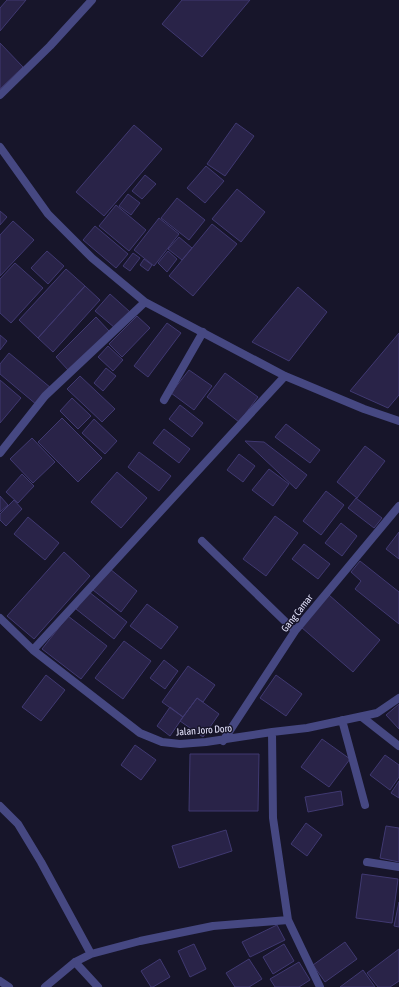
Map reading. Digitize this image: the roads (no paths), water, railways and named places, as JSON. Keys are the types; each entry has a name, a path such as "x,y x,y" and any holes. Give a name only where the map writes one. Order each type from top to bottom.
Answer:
{"street":[{"path":"0,95 50,46 92,0"},
{"path":"0,147 48,214 92,258 146,302 285,376 364,409 399,421"},
{"path":"0,453 45,396 146,302"},
{"path":"164,400 204,332"},
{"path":"33,650 285,376"},
{"name":"Gang Camar","path":"223,741 295,631 399,506"},
{"path":"202,541 295,631"},
{"name":"Jalan Joro Doro","path":"0,618 33,650 140,733 162,742 180,744 223,741 272,732 307,728 377,713 399,698"},
{"path":"362,717 399,746"},
{"path":"342,720 365,805"},
{"path":"272,732 273,818 288,920 320,987"},
{"path":"0,806 18,824 41,862 91,954"},
{"path":"367,862 399,867"},
{"path":"45,987 74,962 91,954 140,941 213,926 288,920"},
{"path":"74,962 98,987"},
{"path":"0,980 9,987"}]}
